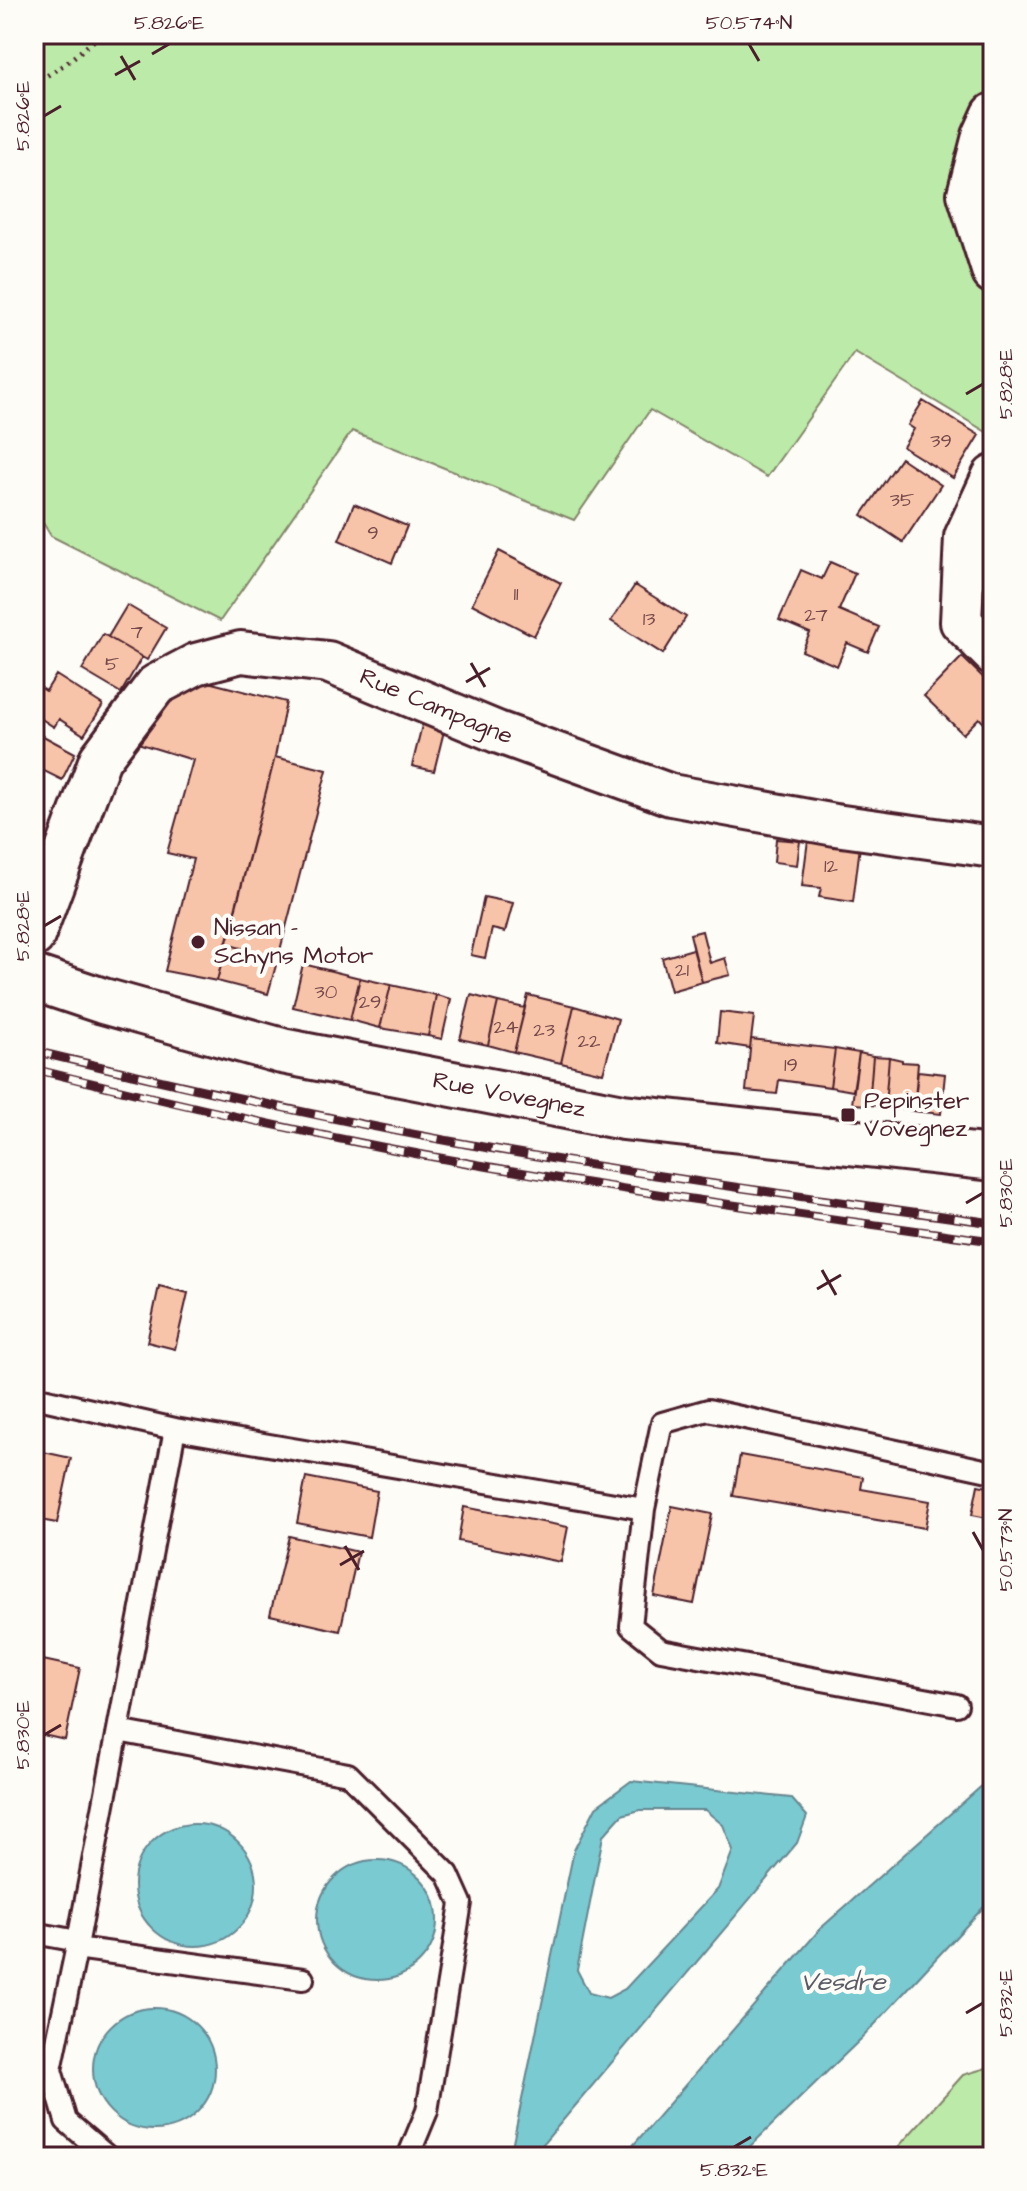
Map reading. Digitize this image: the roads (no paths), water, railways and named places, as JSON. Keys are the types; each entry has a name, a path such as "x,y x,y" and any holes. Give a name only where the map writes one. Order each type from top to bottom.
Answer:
{"main road":[{"name":"Rue Vovegnez","path":"34,978 103,1001 282,1051 623,1117 993,1158"}],"street":[{"path":"993,114 983,136 968,194 993,273"},
{"path":"993,476 965,537 961,622 993,654"},
{"name":"Rue Campagne","path":"34,936 100,759 156,685 196,664 241,652 328,662 497,732 671,795 835,825 993,847"}],"lane":[{"path":"34,1397 175,1429 644,1509"},
{"path":"957,1705 661,1650 631,1626 644,1509 662,1423 708,1410 993,1472"},
{"path":"108,2157 66,2121 51,2070 175,1429"},
{"path":"118,1731 348,1774 448,1874 461,1903 427,2111 408,2157"},
{"path":"34,1933 77,1945 303,1979"}],"water":[{"name":"Vesdre","path":"993,1776 993,1897 864,2036 739,2157 623,2157 821,1928"},
{"path":"631,1781 791,1798 807,1816 797,1843 532,2157 510,2157 574,1850 596,1807","holes":["640,1810 705,1810 723,1825 733,1850 718,1889 625,1989 608,1998 589,1993 577,1970 603,1836 622,1815"]},
{"path":"195,1824 218,1829 238,1842 251,1862 256,1885 251,1908 238,1928 218,1941 195,1946 172,1941 152,1928 139,1908 134,1885 139,1862 152,1842 172,1829"},
{"path":"377,1860 400,1864 420,1877 433,1897 437,1920 433,1943 420,1963 400,1976 377,1980 354,1976 334,1963 321,1943 317,1920 321,1897 334,1877 354,1864"},
{"path":"154,2008 177,2013 197,2026 210,2046 215,2069 210,2092 197,2112 177,2125 154,2130 131,2125 111,2112 98,2092 93,2069 98,2046 111,2026 131,2013"}],"railway":[{"path":"34,1051 249,1100 466,1144 795,1196 993,1223"},
{"path":"34,1069 264,1123 422,1155 666,1195 993,1241"}],"place":[{"name":"Nissan - Schyns Motor","path":"198,942"},
{"name":"Pepinster Vovegnez","path":"848,1115"}]}
